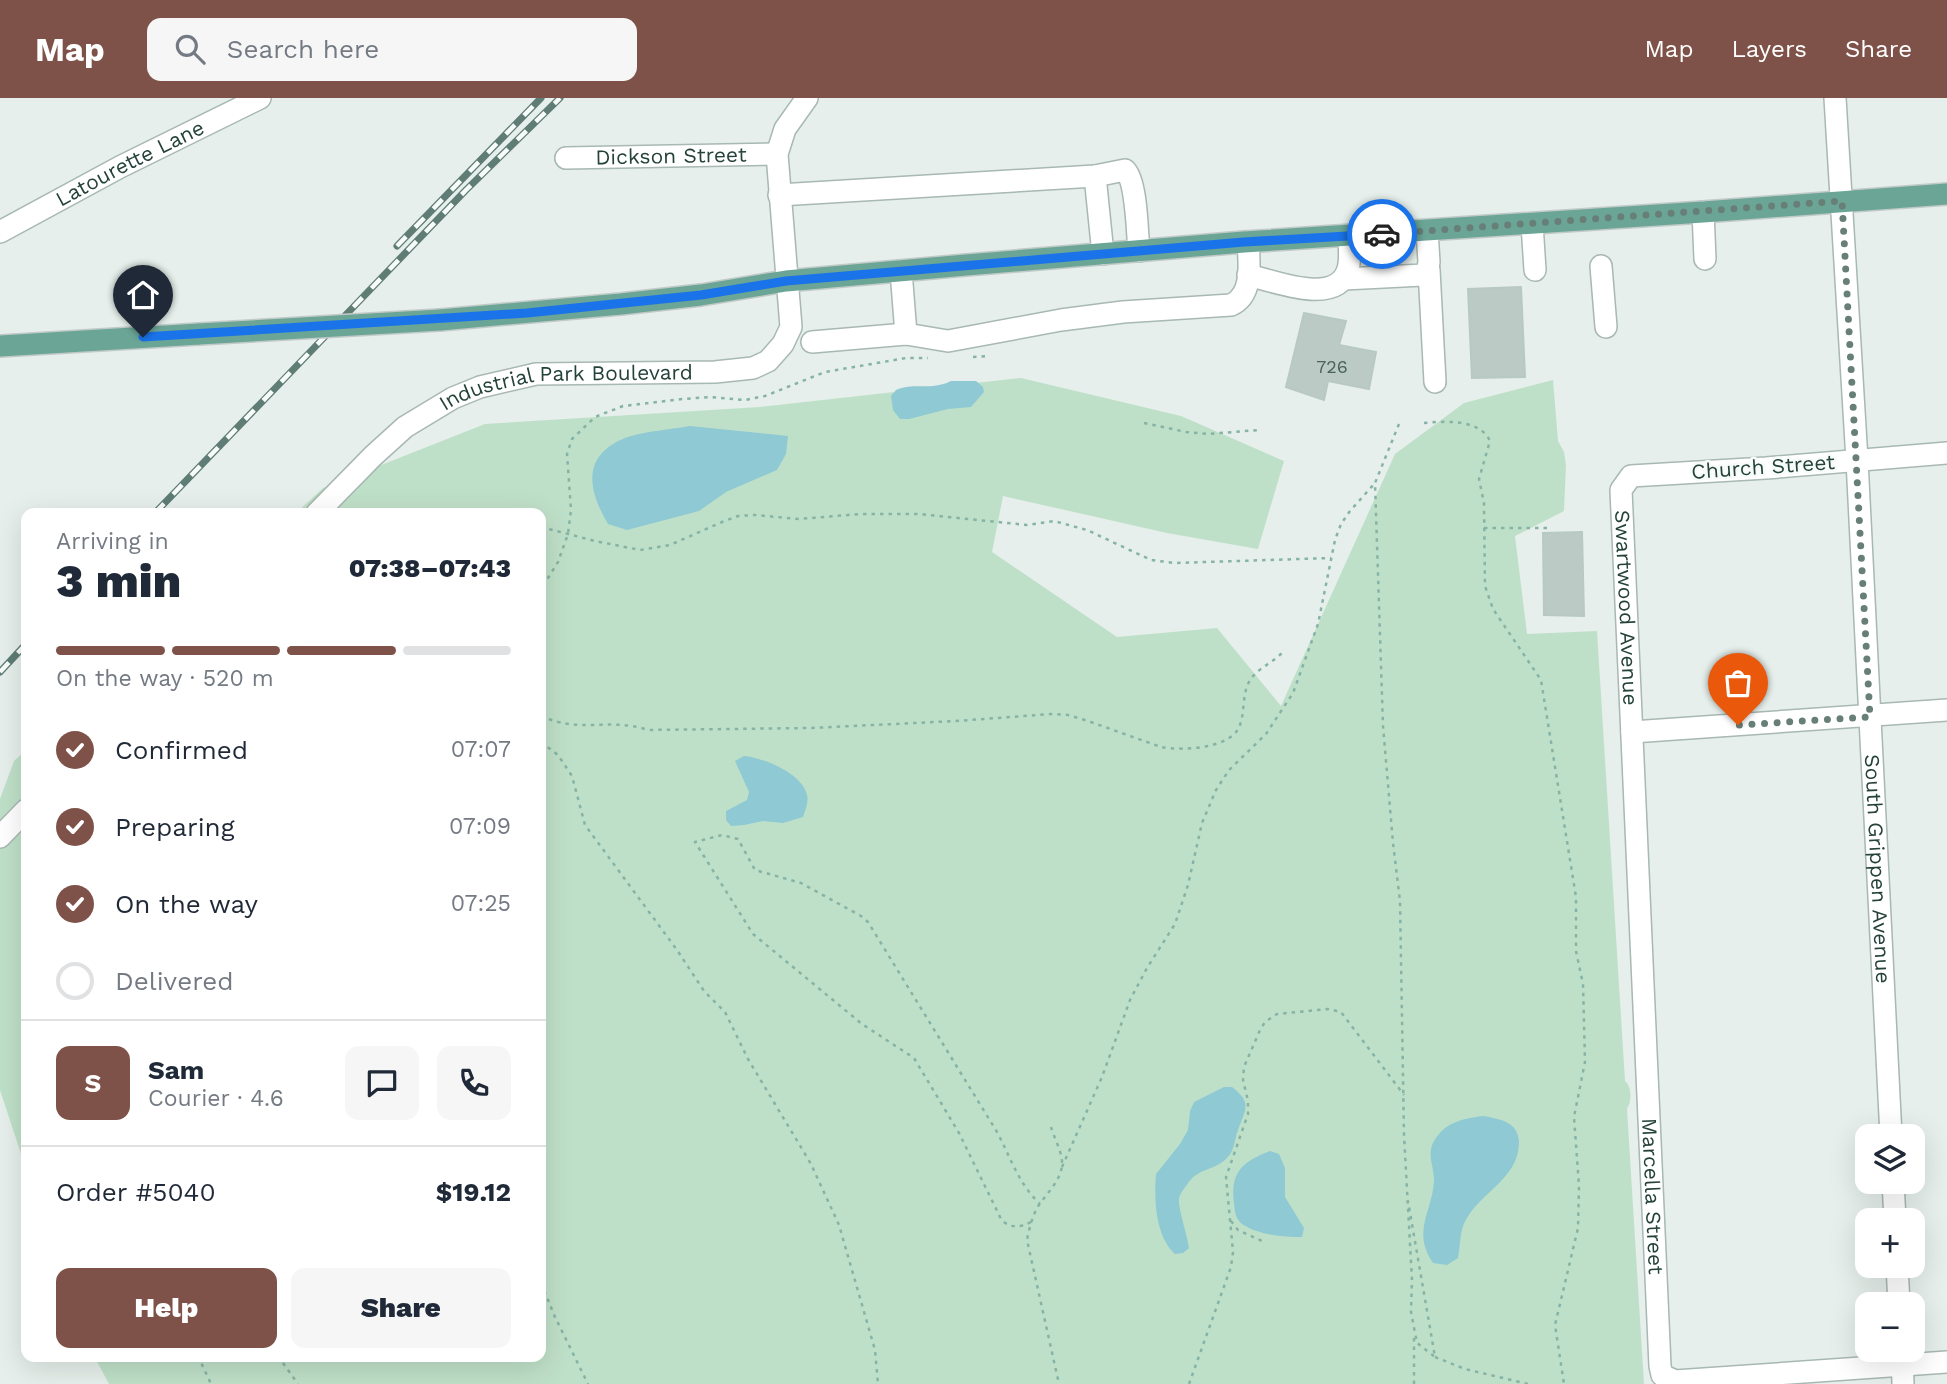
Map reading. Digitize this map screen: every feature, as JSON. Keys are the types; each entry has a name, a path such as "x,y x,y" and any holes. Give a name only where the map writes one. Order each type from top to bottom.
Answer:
{"main road":[{"path":"0,346 440,320 687,296 786,281 1103,254 1947,194"}],"street":[{"name":"Latourette Lane","path":"0,232 120,167 260,98"},
{"name":"Dickson Street","path":"786,281 777,154 785,128 807,98"},
{"name":"South Grippen Avenue","path":"1835,98 1857,460 1890,1124"},
{"name":"Dickson Street","path":"566,158 777,154"},
{"path":"779,195 1095,176 1125,170 1129,173 1139,251"},
{"path":"1095,176 1103,254"},
{"path":"1703,212 1705,259"},
{"path":"1532,224 1535,270"},
{"path":"1427,231 1435,382"},
{"path":"1248,275 1317,291 1333,288 1343,279 1349,260 1349,236"},
{"path":"813,342 906,334 948,341 1061,320 1123,312 1231,305 1242,297 1247,286 1248,242"},
{"path":"1601,265 1606,327"},
{"path":"1343,279 1423,275 1429,270"},
{"path":"901,271 906,334"},
{"name":"Industrial Park Boulevard","path":"322,508 405,427 453,398 480,387 536,374 715,372 753,368 768,361 783,344 791,327 786,281"},
{"name":"Church Street","path":"1624,484 1631,476 1947,453"},
{"name":"Swartwood Avenue","path":"1624,484 1621,490 1632,732"},
{"path":"1632,732 1947,710"},
{"name":"Marcella Street","path":"1632,732 1662,1375 1675,1381 1947,1362"},
{"path":"0,837 21,815"}],"path":[{"path":"962,357 990,356"},
{"path":"546,580 558,562 568,534 571,510 567,454 572,439 595,417 623,406 682,398 746,400 765,396 825,372 906,358 935,358"},
{"path":"1144,423 1208,434 1259,430"},
{"path":"1423,423 1458,423 1480,428 1487,433 1490,441 1479,479 1484,503 1485,586 1493,609 1541,680 1576,897 1576,951 1583,984 1585,1062 1574,1116 1579,1186 1578,1228 1556,1325 1564,1384"},
{"path":"1059,1384 1027,1240 1031,1222 1062,1167 1102,1077 1130,1000 1175,924 1188,886 1202,823 1216,790 1230,770 1266,734 1293,693 1318,624 1331,558 1341,524 1375,483 1399,424"},
{"path":"1375,483 1383,726 1400,901 1404,1095 1414,1330 1413,1384"},
{"path":"546,528 640,550 670,545 738,516 799,519 860,514 919,514 1027,525 1054,521 1073,524 1152,560 1175,563 1331,558"},
{"path":"1484,528 1549,528"},
{"path":"546,719 571,726 615,724 656,730 837,726 1051,714 1068,715 1174,749 1226,741 1234,735 1240,726 1250,679 1282,653"},
{"path":"546,746 558,755 572,776 584,825 677,950 704,991 725,1012 748,1059 811,1164 842,1235 874,1350 878,1384"},
{"path":"1031,1222 1021,1227 1011,1227 1002,1221 959,1133 914,1058 862,1024 753,934 695,842 722,835 738,839 755,870 801,883 868,922 997,1132 1012,1160 1013,1170 1040,1204"},
{"path":"1189,1384 1231,1267 1233,1252 1226,1177 1248,1114 1244,1067 1265,1022 1277,1014 1291,1011 1328,1009 1341,1012 1404,1095"},
{"path":"1051,1127 1062,1158 1062,1167"},
{"path":"1408,1201 1435,1357"},
{"path":"1229,1218 1238,1230 1262,1241"},
{"path":"546,1295 589,1384"},
{"path":"1414,1330 1417,1343 1435,1357 1465,1369 1504,1376 1528,1384"},
{"path":"201,1362 211,1384"},
{"path":"282,1362 298,1384"}],"green space":[{"path":"1021,378 1181,416 1284,461 1258,549 1167,533 1003,496 992,552 1117,637 1217,628 1281,706 1395,454 1464,403 1553,380 1558,441 1564,452 1566,465 1564,511 1515,536 1527,634 1597,631 1625,1081 1630,1094 1627,1109 1644,1384 109,1384 97,1362 546,1362 546,508 301,508 323,488 485,424 760,407"},
{"path":"21,755 21,1154 0,1090 0,799 14,761"}],"water":[{"path":"951,381 976,381 983,387 984,392 971,407 948,409 909,419 900,419 893,410 891,396 896,390 936,386"},
{"path":"690,426 788,436 786,454 777,470 726,492 699,511 627,530 608,524 593,487 595,464 601,454 611,445 631,436"},
{"path":"744,756 771,763 798,780 804,787 807,798 803,817 783,823 763,821 731,826 726,820 726,811 747,800 749,792 735,761"},
{"path":"1224,1087 1232,1087 1239,1093 1245,1102 1245,1112 1229,1156 1195,1176 1180,1194 1179,1204 1189,1248 1183,1253 1175,1254 1163,1237 1157,1217 1156,1174 1188,1130 1194,1102"},
{"path":"1483,1116 1511,1125 1518,1135 1517,1155 1505,1177 1469,1215 1463,1226 1458,1258 1447,1265 1433,1263 1427,1252 1423,1231 1433,1191 1431,1148 1437,1136 1448,1126 1461,1120"},
{"path":"1270,1151 1279,1154 1285,1168 1285,1197 1304,1228 1302,1237 1255,1231 1242,1224 1236,1215 1233,1193 1236,1176 1245,1164"}],"building":[{"path":"1521,287 1525,377 1472,378 1468,289"},
{"path":"1304,313 1346,321 1339,345 1376,352 1369,389 1328,381 1324,400 1286,387"},
{"path":"1582,532 1584,616 1544,615 1543,533"}],"railway":[{"path":"397,246 541,98"},
{"path":"160,508 466,190 560,98"},
{"path":"0,672 21,649"}],"way so far":[{"path":"1382,234 1842,201 1870,717 1738,725"}],"route":[{"path":"143,337 527,313 701,295 786,281 1244,242 1382,234"}]}
